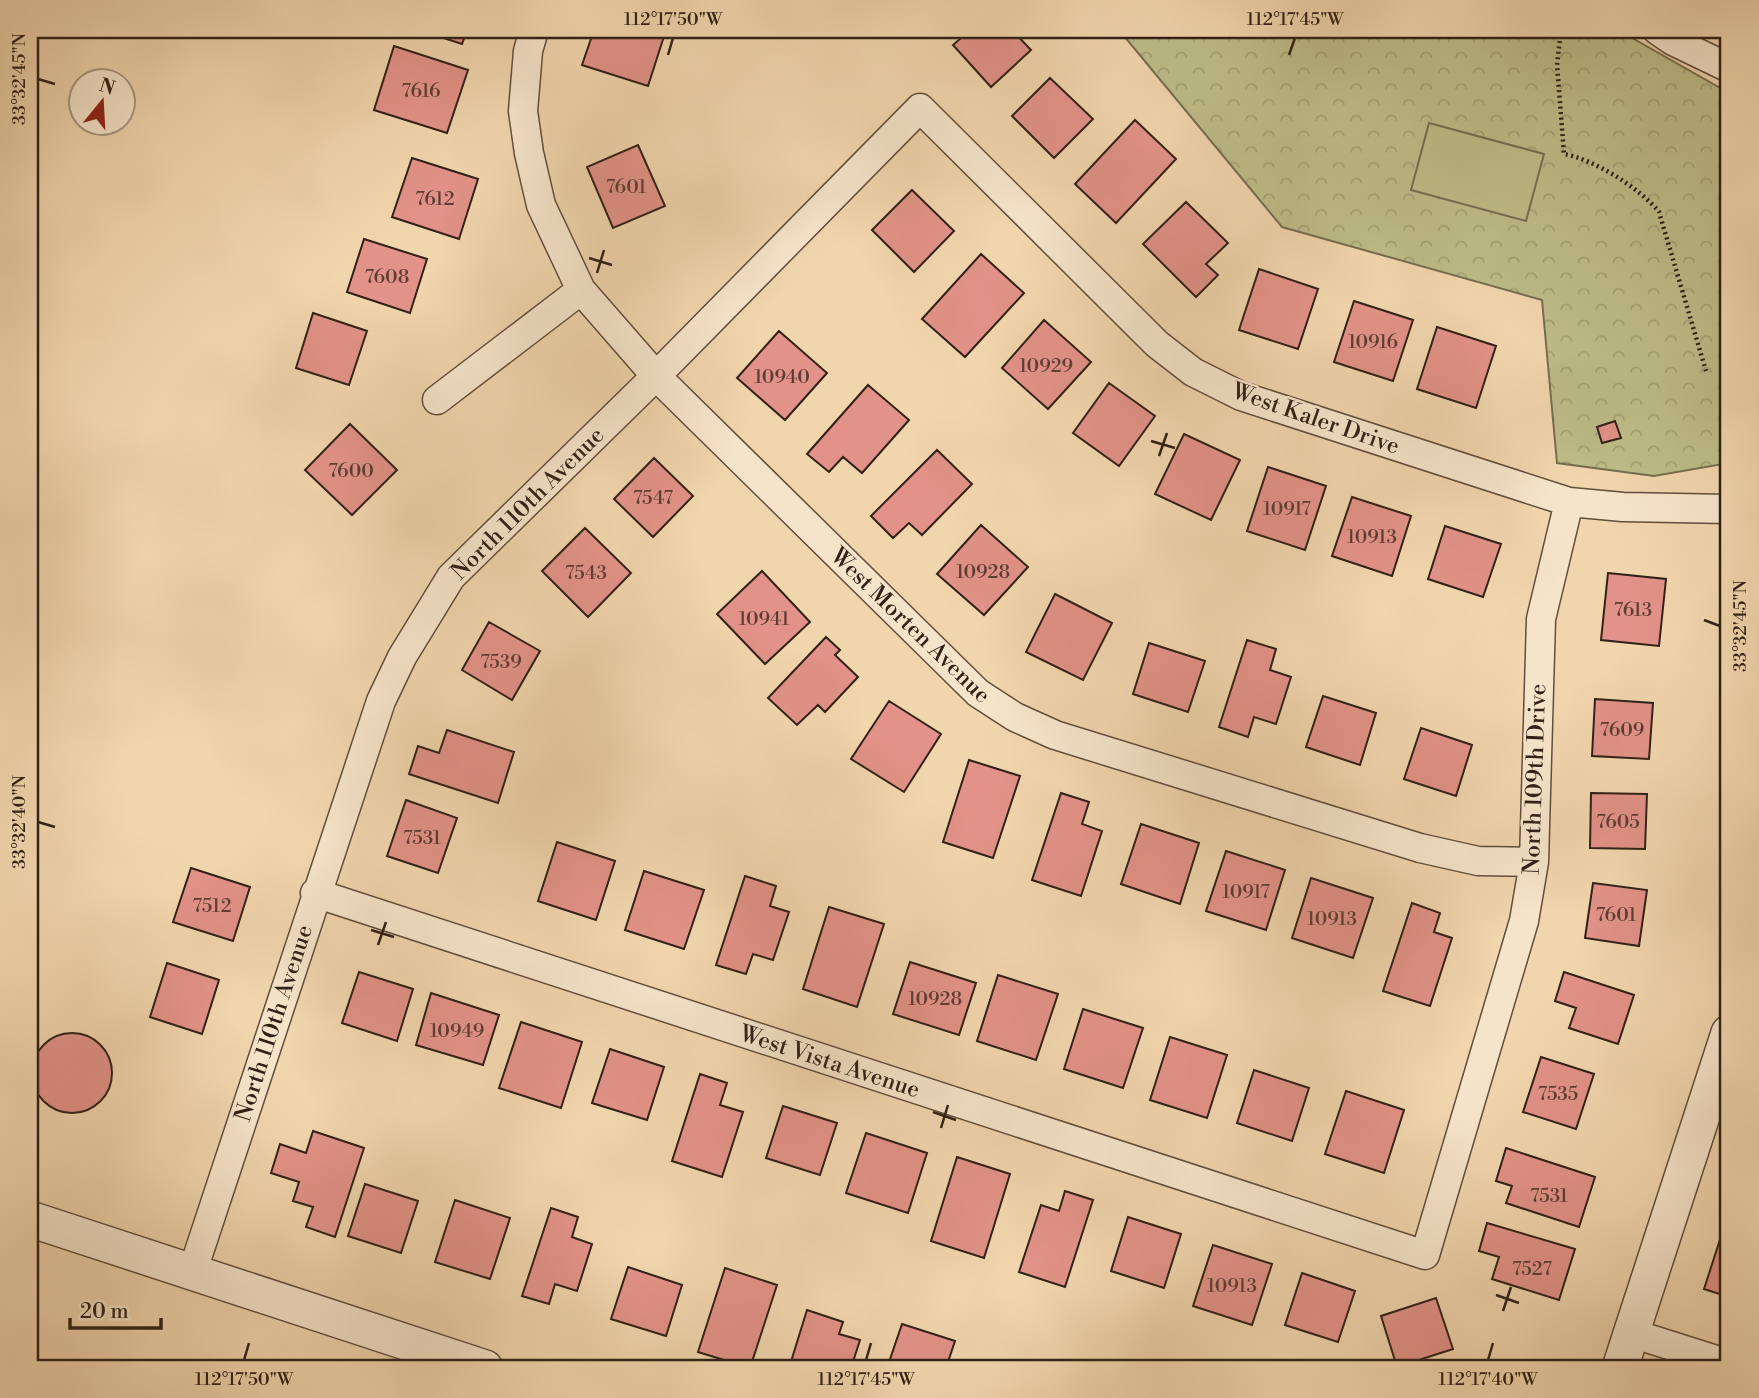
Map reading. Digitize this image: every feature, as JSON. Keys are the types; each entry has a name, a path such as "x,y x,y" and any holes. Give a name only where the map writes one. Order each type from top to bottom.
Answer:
{"street":[{"name":"West Morten Avenue","path":"534,30 528,51 523,111 529,152 541,205 581,290 656,376 978,693 1015,717 1055,735 1420,848 1478,861 1534,862"},
{"path":"1657,30 1673,41 1729,68"},
{"name":"North 110th Avenue","path":"192,1273 315,893 381,701 402,657 450,577 656,376 920,108"},
{"name":"West Kaler Drive","path":"920,108 1157,344 1193,372 1241,396 1569,502 1623,507 1729,509"},
{"path":"438,400 581,290"},
{"name":"North 109th Drive","path":"1425,1255 1524,921 1534,862 1542,620 1569,502"},
{"name":"West Vista Avenue","path":"315,893 1425,1255"},
{"path":"1620,1368 1729,1033"},
{"path":"30,1219 485,1368"},
{"path":"1631,1333 1729,1364"}],"path":[{"path":"1561,30 1557,65 1564,154 1581,157 1602,168 1652,203 1659,212 1706,371"}],"green space":[{"path":"1119,30 1618,30 1729,93 1729,463 1654,476 1557,463 1542,300 1282,227"},
{"path":"1429,123 1544,154 1526,221 1411,190"}],"building":[{"path":"419,30 467,30 462,44"},
{"path":"594,30 666,30 648,86 582,65"},
{"path":"970,30 1012,30 1031,50 991,87 953,45"},
{"path":"394,46 468,70 447,133 374,110"},
{"path":"1050,78 1093,119 1054,158 1012,116"},
{"path":"1135,120 1176,159 1116,223 1075,184"},
{"path":"638,145 665,206 613,228 587,167"},
{"path":"412,158 478,179 459,239 392,217"},
{"path":"912,190 954,231 914,272 872,230"},
{"path":"1186,202 1228,243 1206,264 1218,275 1196,297 1143,244"},
{"path":"364,239 427,259 410,313 347,292"},
{"path":"981,254 1024,293 965,357 922,319"},
{"path":"1259,269 1318,289 1298,349 1239,330"},
{"path":"1354,301 1413,320 1393,381 1334,362"},
{"path":"313,313 367,331 349,385 296,368"},
{"path":"1044,320 1091,362 1048,409 1002,368"},
{"path":"1437,327 1496,346 1476,408 1417,389"},
{"path":"779,331 827,373 785,420 737,378"},
{"path":"1109,383 1155,416 1119,466 1073,433"},
{"path":"868,385 909,420 862,473 843,457 829,472 807,454"},
{"path":"1615,421 1621,438 1602,443 1597,427"},
{"path":"350,424 397,470 352,515 305,470"},
{"path":"1184,434 1240,460 1211,520 1155,494"},
{"path":"937,450 972,484 922,535 909,523 893,538 871,516"},
{"path":"654,458 693,496 653,537 614,499"},
{"path":"1268,467 1326,486 1305,550 1247,531"},
{"path":"1352,497 1411,516 1392,576 1332,556"},
{"path":"981,525 1028,567 984,615 937,574"},
{"path":"1445,526 1501,544 1483,597 1428,579"},
{"path":"585,528 631,573 588,617 542,571"},
{"path":"762,571 810,622 765,664 717,614"},
{"path":"1608,573 1666,579 1659,646 1601,640"},
{"path":"1055,594 1112,623 1083,680 1026,652"},
{"path":"489,622 540,651 512,700 462,670"},
{"path":"826,637 840,650 835,655 858,677 825,712 818,705 797,725 768,698"},
{"path":"1247,640 1276,649 1270,670 1291,677 1276,724 1254,717 1248,737 1219,727"},
{"path":"1149,643 1205,661 1188,712 1133,694"},
{"path":"1323,696 1376,713 1360,765 1306,747"},
{"path":"1595,699 1653,703 1649,759 1592,756"},
{"path":"889,701 941,734 904,792 851,759"},
{"path":"1421,728 1472,745 1456,796 1404,779"},
{"path":"447,730 514,752 498,803 409,774 418,746 439,753"},
{"path":"969,760 1020,776 993,858 943,842"},
{"path":"1061,793 1089,802 1082,824 1102,831 1081,896 1032,880"},
{"path":"1591,793 1647,794 1645,849 1590,848"},
{"path":"406,800 457,818 438,873 387,856"},
{"path":"1141,824 1199,843 1180,904 1121,884"},
{"path":"557,842 615,861 596,920 538,901"},
{"path":"1226,851 1285,870 1266,930 1206,911"},
{"path":"191,868 250,887 233,941 173,922"},
{"path":"644,871 704,890 684,949 625,930"},
{"path":"745,876 776,886 770,906 789,912 773,960 753,954 746,974 716,965"},
{"path":"1311,878 1373,898 1353,958 1292,938"},
{"path":"1593,883 1647,890 1639,946 1585,938"},
{"path":"1412,903 1440,913 1434,932 1452,938 1430,1006 1383,991"},
{"path":"829,907 884,924 857,1007 803,989"},
{"path":"910,962 976,983 959,1035 893,1014"},
{"path":"167,963 219,980 202,1034 150,1017"},
{"path":"359,972 413,989 397,1041 342,1023"},
{"path":"1564,972 1634,995 1618,1044 1569,1028 1576,1008 1555,1001"},
{"path":"998,975 1058,994 1036,1060 977,1041"},
{"path":"431,993 499,1015 483,1065 416,1045"},
{"path":"1083,1009 1143,1028 1123,1088 1064,1069"},
{"path":"521,1022 582,1042 561,1108 499,1088"},
{"path":"72,1033 87,1036 100,1045 109,1058 112,1073 109,1088 100,1101 87,1110 72,1113 57,1110 44,1101 35,1088 32,1073 35,1058 44,1045 57,1036"},
{"path":"1170,1037 1227,1055 1207,1118 1150,1100"},
{"path":"610,1049 664,1067 647,1120 592,1103"},
{"path":"1541,1057 1594,1074 1576,1129 1523,1112"},
{"path":"1254,1070 1309,1088 1292,1141 1237,1123"},
{"path":"700,1074 727,1083 720,1105 743,1112 722,1177 672,1161"},
{"path":"1346,1091 1404,1110 1384,1173 1325,1154"},
{"path":"783,1106 837,1123 820,1175 766,1158"},
{"path":"313,1131 364,1148 335,1237 306,1227 313,1207 293,1201 299,1182 271,1173 280,1144 306,1153"},
{"path":"866,1133 927,1153 908,1213 846,1193"},
{"path":"1506,1148 1595,1177 1579,1227 1506,1203 1512,1186 1496,1181"},
{"path":"957,1157 1010,1174 984,1258 931,1241"},
{"path":"365,1184 418,1201 401,1253 348,1236"},
{"path":"1065,1191 1093,1200 1065,1287 1019,1272 1041,1205 1059,1211"},
{"path":"455,1200 510,1218 490,1279 435,1262"},
{"path":"551,1208 578,1217 572,1237 592,1244 577,1291 555,1284 549,1304 522,1296"},
{"path":"1128,1217 1181,1234 1164,1288 1111,1271"},
{"path":"1726,1221 1729,1222 1729,1297 1704,1289"},
{"path":"1487,1223 1575,1249 1559,1300 1492,1279 1499,1257 1479,1251"},
{"path":"1213,1245 1272,1264 1252,1325 1193,1306"},
{"path":"628,1267 682,1285 666,1336 611,1319"},
{"path":"725,1268 777,1285 750,1368 698,1352"},
{"path":"1302,1273 1355,1291 1338,1342 1285,1325"},
{"path":"1436,1298 1453,1349 1397,1367 1381,1316"},
{"path":"807,1310 843,1322 839,1334 860,1340 851,1368 789,1368"},
{"path":"902,1324 955,1341 946,1368 887,1368"}]}
